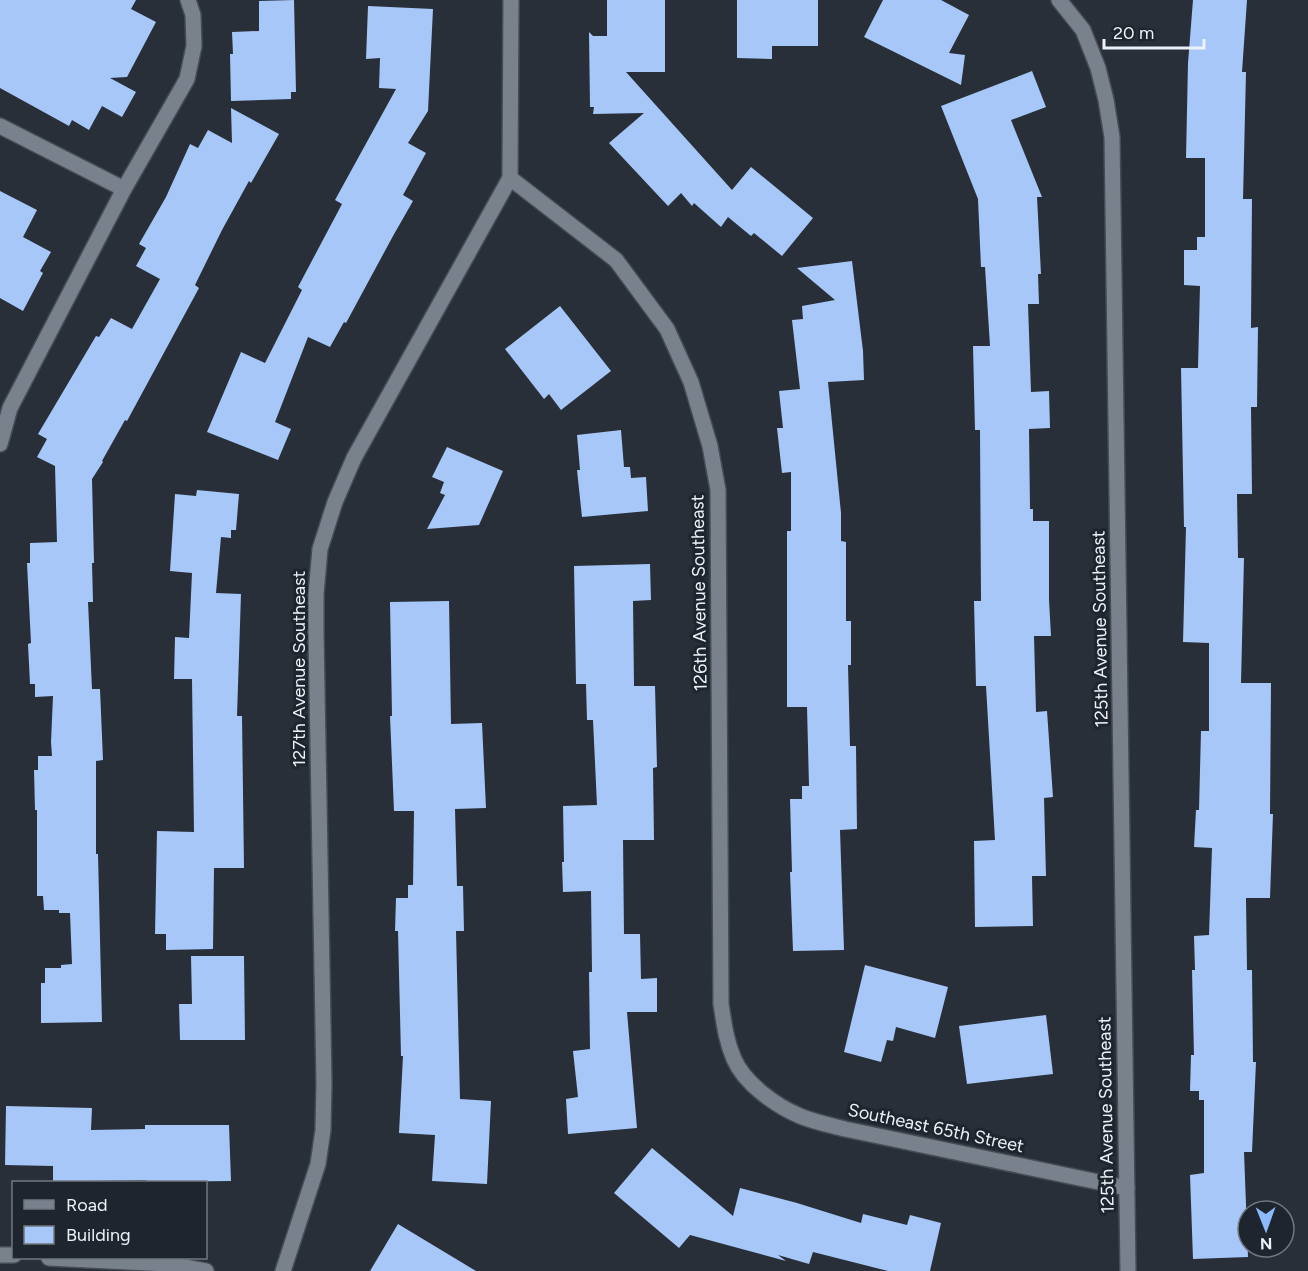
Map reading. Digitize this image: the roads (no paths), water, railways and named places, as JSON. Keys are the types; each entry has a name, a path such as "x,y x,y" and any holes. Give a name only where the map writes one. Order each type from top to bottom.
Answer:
{"street":[{"path":"0,444 10,408 124,189 187,79 194,46 193,15 188,0"},
{"name":"127th Avenue Southeast","path":"283,1271 318,1164 323,1130 316,633 316,594 320,549 335,502 354,458 510,178 511,0"},
{"name":"125th Avenue Southeast","path":"1059,0 1083,30 1098,68 1113,137 1128,1271"},
{"path":"0,126 124,189"},
{"name":"126th Avenue Southeast","path":"510,178 616,260 629,277 667,329 691,382 711,446 718,490 721,1004 726,1038 735,1061 747,1080"},
{"name":"Southeast 65th Street","path":"747,1080 772,1100 799,1116 845,1129 1127,1188"},
{"path":"83,1259 168,1264 206,1271"}]}
